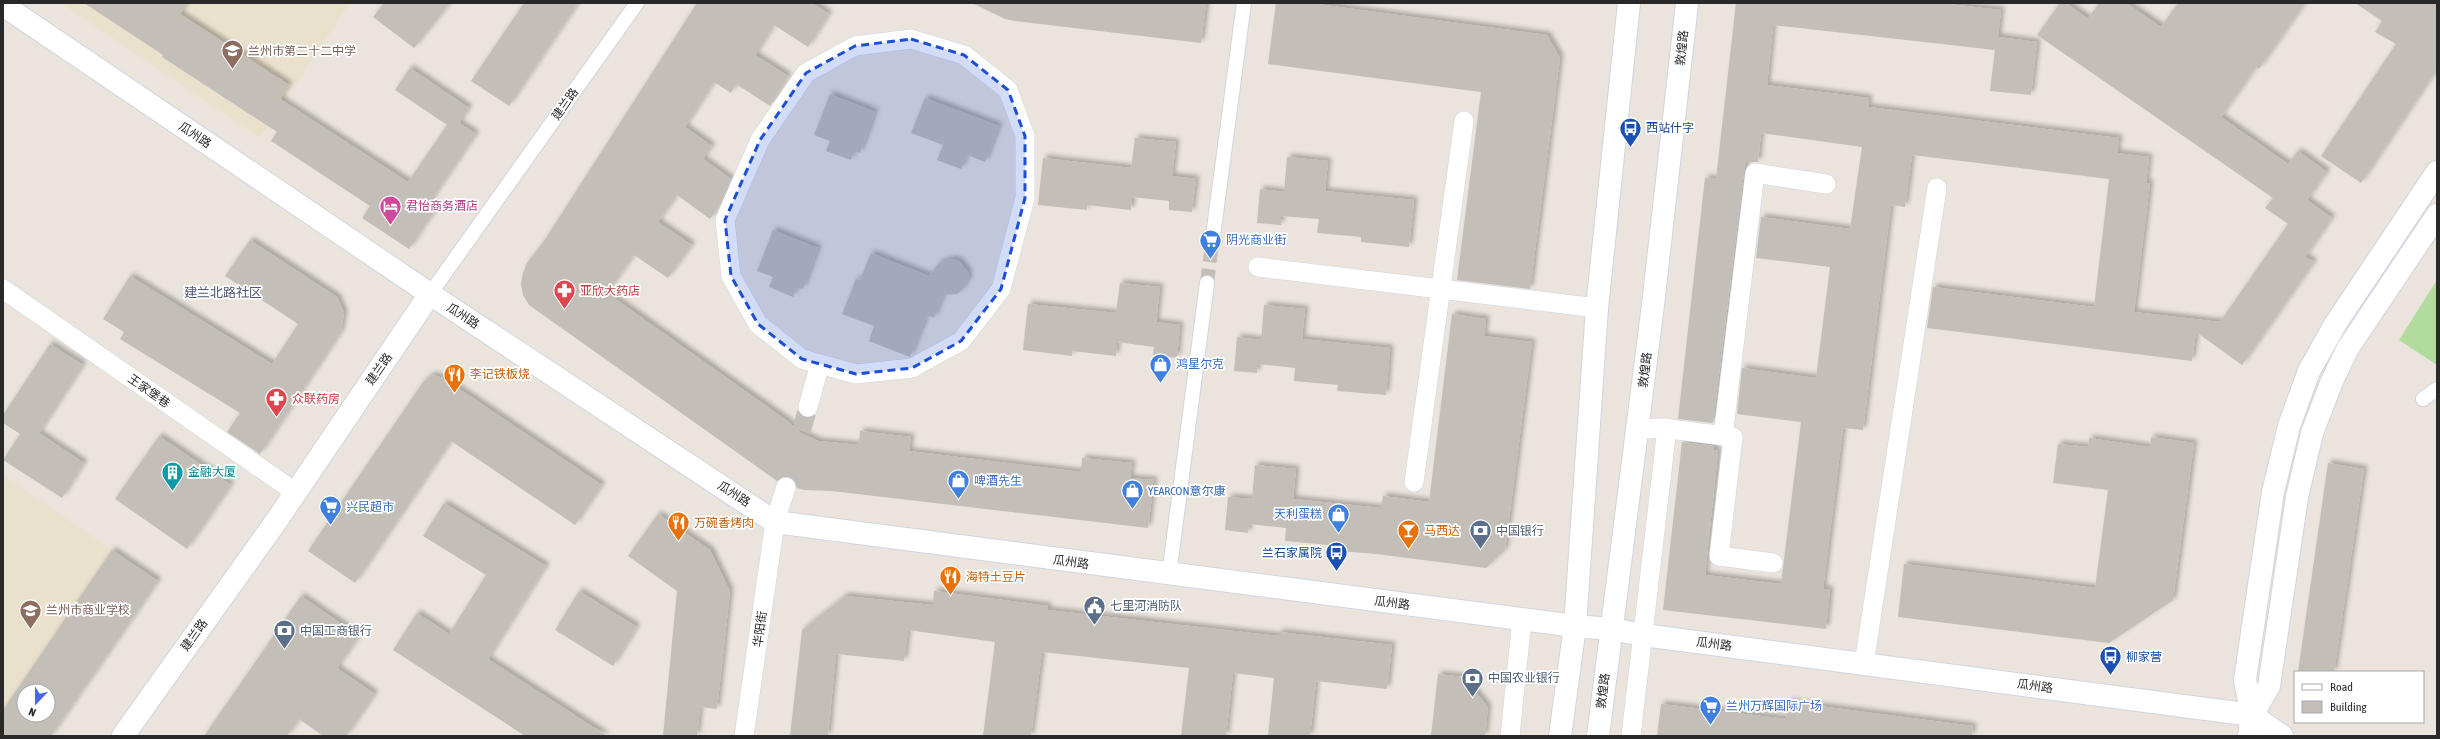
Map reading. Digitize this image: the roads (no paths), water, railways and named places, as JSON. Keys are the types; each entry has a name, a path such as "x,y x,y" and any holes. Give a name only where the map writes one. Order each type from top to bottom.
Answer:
{"street":[{"name":"建兰路","path":"122,736 277,520 430,294 636,3"},
{"path":"1213,236 1244,3"},
{"path":"1560,736 1575,626 1598,308 1629,3"},
{"name":"敦煌路","path":"1598,736 1638,428 1687,3"},
{"name":"瓜州路","path":"3,4 430,294 775,522 1169,575 1575,626 1611,629 1643,635 1864,664 2250,726 2282,736"},
{"path":"911,39 964,55 1008,90 1025,136 1025,198 1001,288 960,341 912,368 856,374 820,364 802,359 758,324 731,276 725,220 760,140 806,73 855,46 911,39"},
{"path":"1414,482 1464,121"},
{"path":"2250,726 2245,680 2273,492 2289,426 2309,371 2336,323 2437,172"},
{"path":"1723,436 1755,173 1826,184"},
{"path":"1864,664 1937,188"},
{"path":"2250,726 2269,686 2297,497 2312,433 2332,381 2348,348 2437,215"},
{"path":"1258,267 1598,308"},
{"path":"1169,575 1207,283"},
{"name":"王家堡巷","path":"3,289 295,492"},
{"path":"808,407 820,364"},
{"path":"2423,399 2437,389"},
{"path":"1638,428 1667,428 1733,437 1719,556 1773,562"},
{"path":"1631,736 1667,428"},
{"name":"华阳街","path":"744,736 775,522 786,487"},
{"path":"1510,736 1522,619"}],"tunnel":[{"path":"1207,283 1213,236"},
{"path":"786,487 808,407"}],"place":[{"name":"兰州市第二十二中学","path":"233,70"},
{"name":"西站什字","path":"1631,148"},
{"name":"君怡商务酒店","path":"391,226"},
{"name":"阴光商业街","path":"1210,260"},
{"name":"亚欣大药店","path":"564,310"},
{"name":"鸿星尔克","path":"1161,384"},
{"name":"李记铁板烧","path":"454,394"},
{"name":"众联药房","path":"276,418"},
{"name":"金融大厦","path":"173,492"},
{"name":"啤酒先生","path":"959,500"},
{"name":"YEARCON意尔康","path":"1132,510"},
{"name":"兴民超市","path":"330,526"},
{"name":"天利蛋糕","path":"1338,534"},
{"name":"万碗香烤肉","path":"678,542"},
{"name":"马西达","path":"1408,550"},
{"name":"中国银行","path":"1481,550"},
{"name":"兰石家属院","path":"1337,572"},
{"name":"海特土豆片","path":"951,596"},
{"name":"七里河消防队","path":"1095,626"},
{"name":"兰州市商业学校","path":"30,630"},
{"name":"中国工商银行","path":"284,650"},
{"name":"柳家营","path":"2110,676"},
{"name":"中国农业银行","path":"1472,698"},
{"name":"兰州万辉国际广场","path":"1711,726"}],"district":[{"name":"建兰北路社区","path":"223,292"}]}
